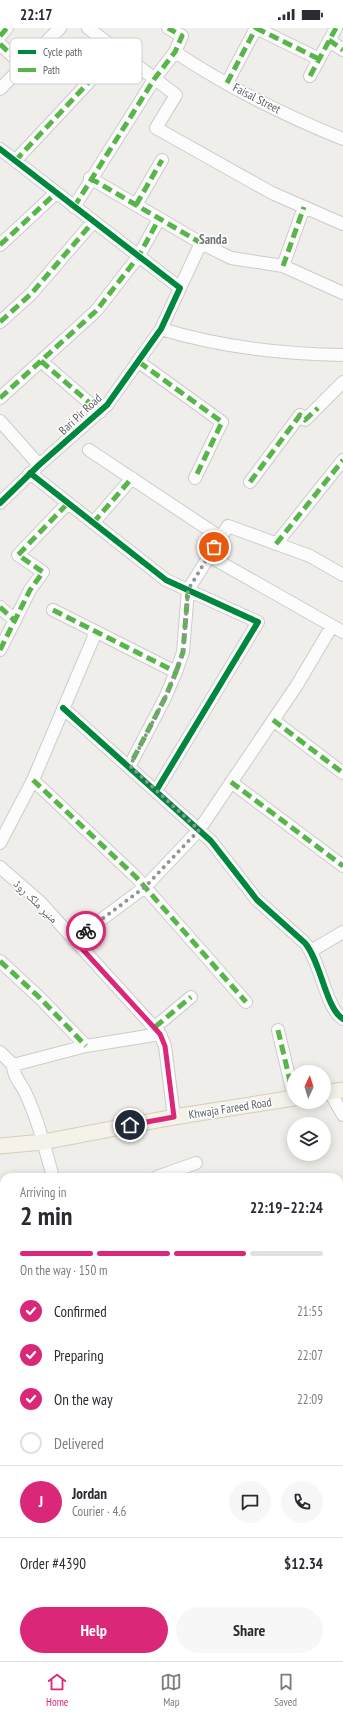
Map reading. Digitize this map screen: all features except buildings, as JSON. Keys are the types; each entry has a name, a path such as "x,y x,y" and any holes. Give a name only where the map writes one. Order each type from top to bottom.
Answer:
{"main road":[{"name":"Khwaja Fareed Road","path":"0,1146 43,1142 174,1117 287,1099"}],"street":[{"path":"0,36 7,28"},
{"path":"50,38 60,28"},
{"path":"88,28 101,38"},
{"path":"74,207 90,178 155,78 175,52 182,36 169,28"},
{"path":"227,83 256,28 319,59"},
{"path":"310,76 336,28"},
{"path":"329,40 343,50"},
{"path":"0,44 10,54"},
{"name":"Faisal Street","path":"175,52 227,83 343,139"},
{"path":"142,69 176,95 156,128 272,193 343,224"},
{"path":"0,89 10,79"},
{"path":"15,161 87,84"},
{"path":"0,149 180,288"},
{"path":"136,206 162,160"},
{"path":"90,178 201,243 231,258 283,266 343,293"},
{"path":"0,245 56,193"},
{"path":"283,266 304,207"},
{"path":"0,398 96,311 138,257 159,219"},
{"path":"0,322 31,294 93,222"},
{"name":"Bari Pir Road","path":"0,503 35,469 107,405 161,329 201,243"},
{"path":"161,329 198,340 246,348 312,355 343,356"},
{"path":"42,361 100,412"},
{"path":"139,362 222,422 195,478"},
{"path":"250,482 300,415 305,420 341,388"},
{"path":"0,421 35,469 68,503 166,580 258,622 156,791"},
{"path":"89,450 220,538"},
{"path":"276,544 343,460"},
{"path":"93,523 132,478"},
{"path":"0,650 30,590 43,572 18,555 68,503"},
{"path":"130,766 165,698 183,652 188,590 228,526 310,556 343,575"},
{"path":"74,940 145,887 199,830 273,720 338,629 209,556"},
{"path":"0,607 15,620"},
{"path":"53,610 176,672"},
{"path":"0,843 33,780 96,632"},
{"path":"64,708 130,766 211,841 257,900 311,951 333,1009 343,1019"},
{"path":"273,720 343,773"},
{"path":"33,780 145,887 246,1002"},
{"path":"231,782 343,866"},
{"name":"منیر ملک روڈ","path":"0,867 40,902 157,1031 165,1046 174,1117"},
{"path":"311,951 343,932"},
{"path":"0,961 42,999 86,1046"},
{"path":"13,1065 86,1046 157,1031 191,997"},
{"path":"278,1030 287,1068"},
{"path":"0,1052 13,1065 13,1073 25,1092 43,1142 52,1173"},
{"path":"332,1092 343,1115"},
{"path":"168,1173 196,1163"},
{"path":"58,1661 64,1661"}],"marked path":[{"path":"0,36 7,28"},
{"path":"74,207 155,78 175,52 182,36 168,28"},
{"path":"256,28 319,59"},
{"path":"227,83 256,28"},
{"path":"310,76 336,28"},
{"path":"329,40 343,50"},
{"path":"0,44 10,54"},
{"path":"15,161 87,84"},
{"path":"136,205 162,160"},
{"path":"90,178 201,243"},
{"path":"0,245 56,193"},
{"path":"283,266 304,207"},
{"path":"0,398 96,311 138,257 159,219"},
{"path":"0,322 31,294 93,222"},
{"path":"41,361 100,412"},
{"path":"139,362 222,422 195,478"},
{"path":"250,482 300,415 305,420 318,408"},
{"path":"276,544 343,460"},
{"path":"93,523 132,478"},
{"path":"0,650 30,590 43,572 18,555 68,503"},
{"path":"176,672 183,652 188,590"},
{"path":"0,607 15,621"},
{"path":"53,610 176,672 165,698 129,767"},
{"path":"273,720 343,773"},
{"path":"33,780 136,877 246,1002"},
{"path":"231,782 343,866"},
{"path":"0,961 41,999 86,1046"},
{"path":"155,1027 191,997"},
{"path":"278,1030 287,1068"}],"cycle path":[{"path":"0,149 180,288 161,329 107,405 39,465 0,503"},
{"path":"30,473 166,580 258,622 156,791"},
{"path":"63,708 211,841 257,900 305,943 311,951 332,1006 337,1014 343,1019"}],"way so far":[{"path":"86,931 145,887 182,850 199,830 130,766 165,698 176,672 183,652 188,590 214,547"}],"district":[{"name":"Sanda","path":"213,239"}],"route":[{"path":"86,931 74,940 155,1027 165,1046 174,1117 130,1125"}]}
